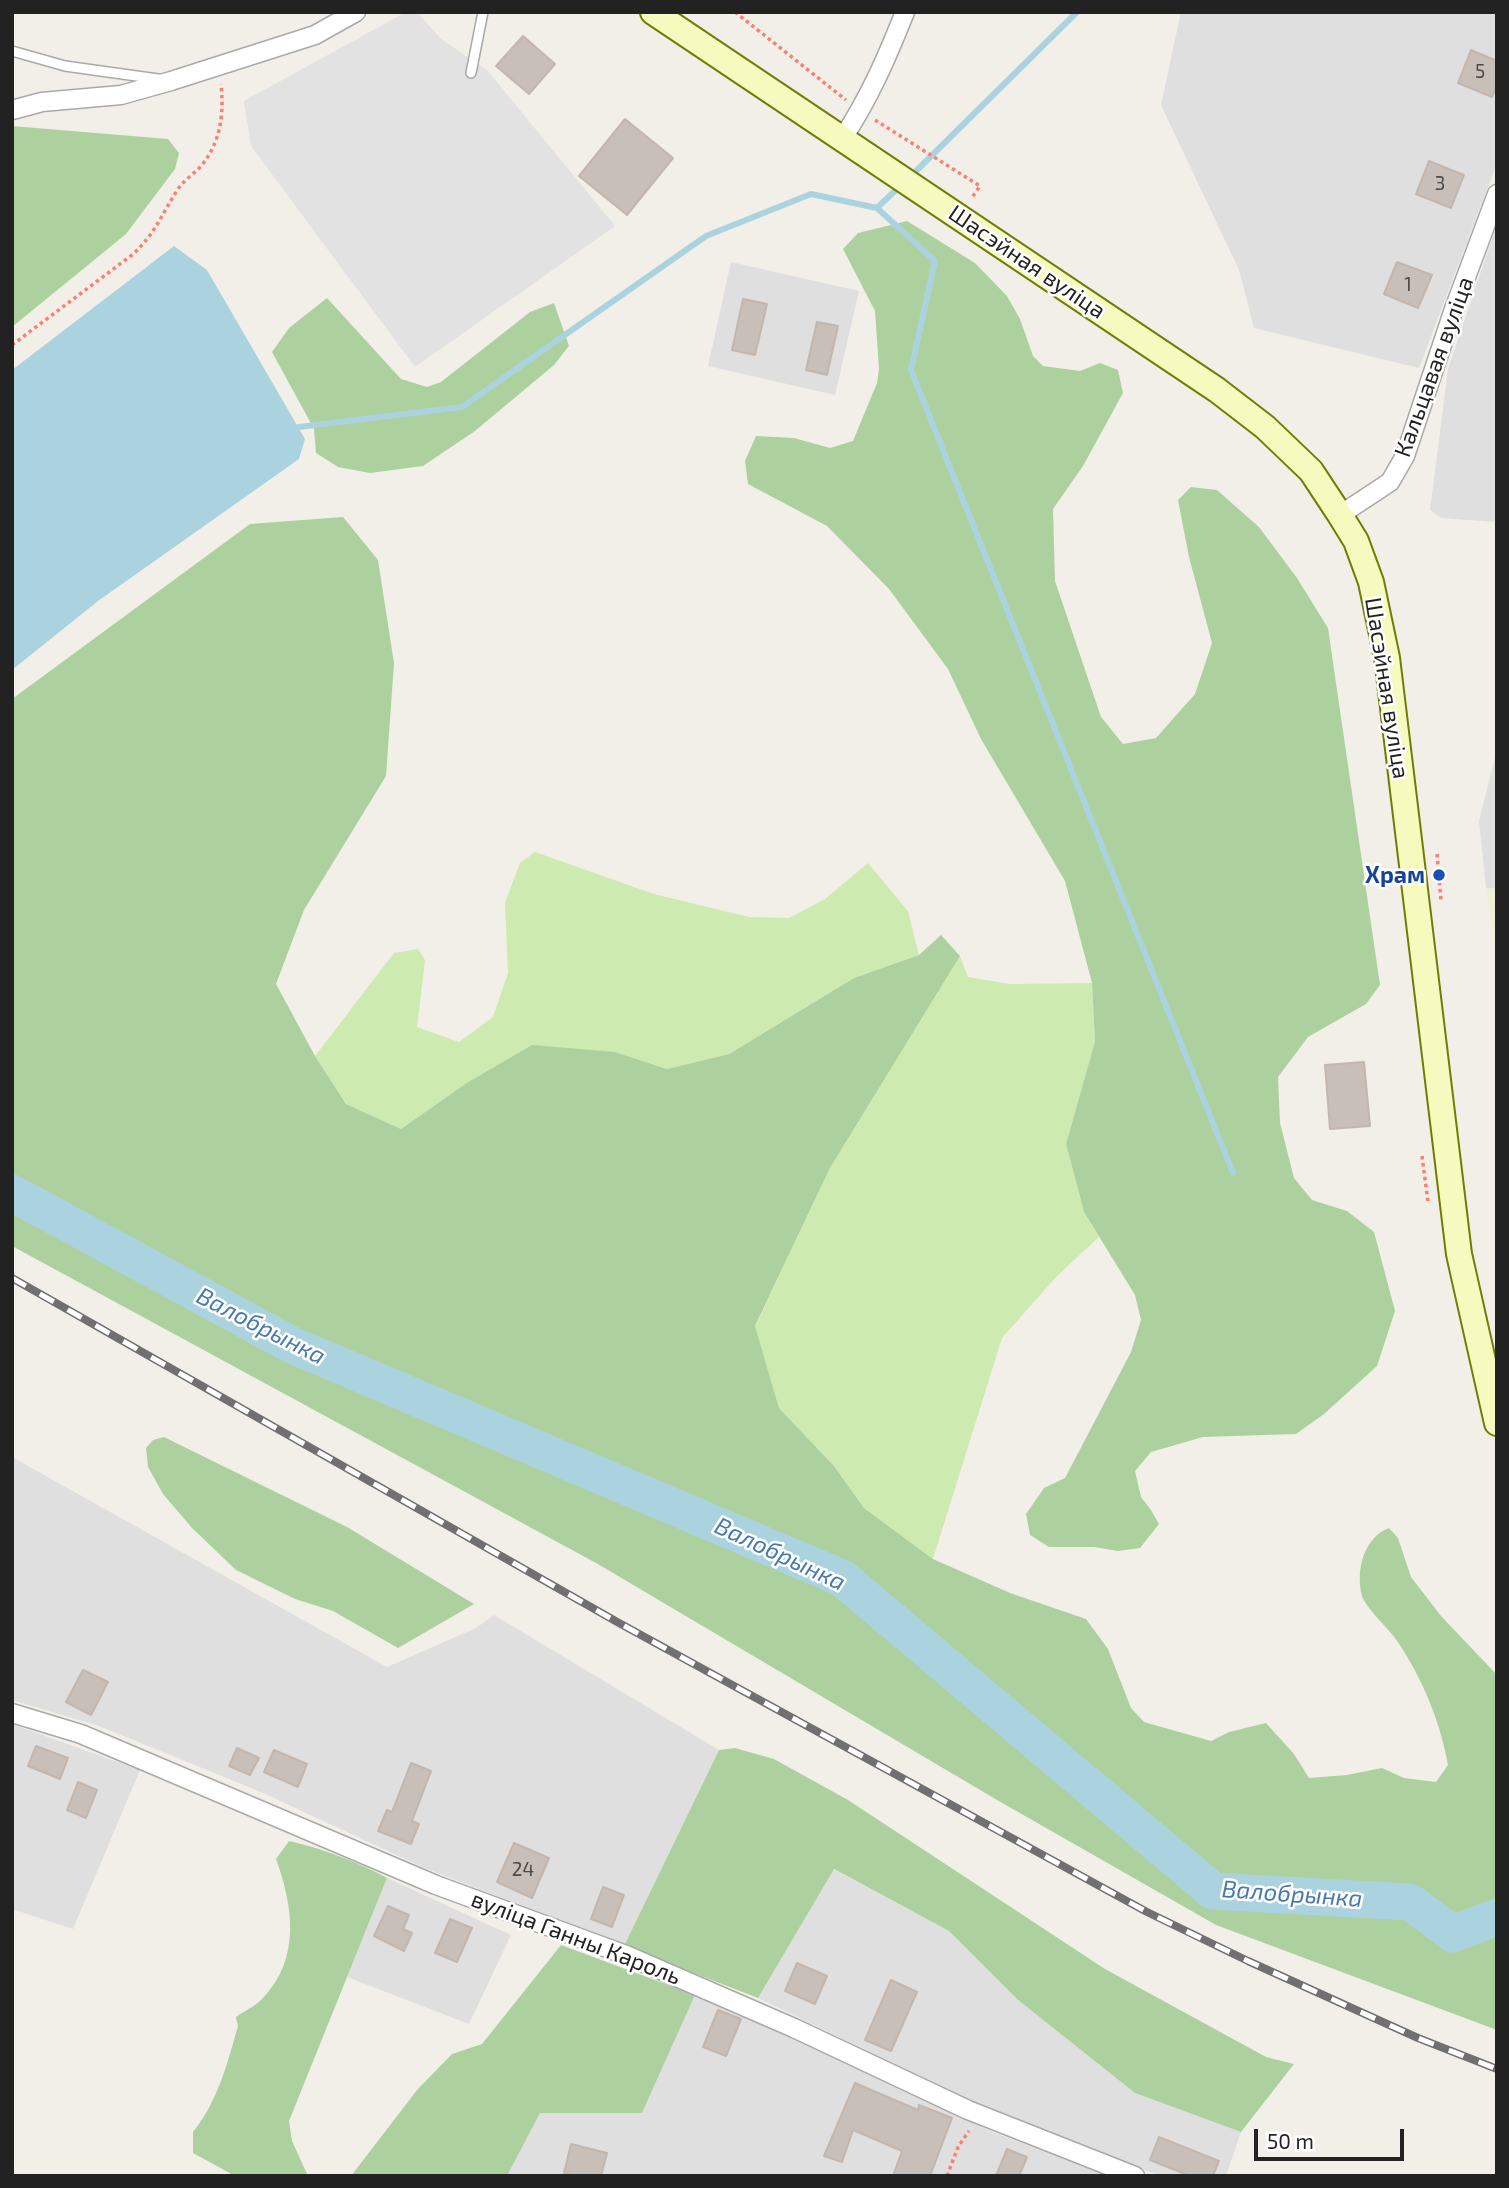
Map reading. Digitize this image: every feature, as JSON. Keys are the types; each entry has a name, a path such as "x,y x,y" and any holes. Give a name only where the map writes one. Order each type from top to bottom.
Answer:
{"main road":[{"name":"Шасэйная вуліца","path":"653,12 1217,390 1265,427 1311,471 1356,541 1371,582 1387,658 1459,1254 1497,1423"}],"street":[{"path":"12,110 42,103 121,95 171,81 315,35 356,12"},
{"path":"846,142 877,80 905,12"},
{"name":"Кальцавая вуліца","path":"1340,515 1390,482 1405,456 1453,312 1497,194"},
{"name":"вуліца Ганны Кароль","path":"12,1713 81,1734 436,1885 626,1955 794,2028 980,2114 1135,2176"}],"lane":[{"path":"471,73 483,12"},
{"path":"12,51 65,66 171,81"}],"path":[{"path":"735,12 861,111 980,186 960,216"},
{"path":"12,345 132,255 149,239 180,186 200,167 216,146 223,108 220,65"},
{"path":"1437,854 1441,901"},
{"path":"1422,1156 1428,1202"},
{"path":"947,2176 958,2147 980,2114"}],"shaded area":[{"path":"406,12 417,12 441,39 487,70 615,226 415,367 251,146 244,101"},
{"path":"1181,12 1497,12 1497,163 1419,368 1254,328 1239,270 1161,105"},
{"path":"1497,224 1497,522 1441,518 1430,510 1448,369"},
{"path":"731,262 859,291 835,395 708,366"},
{"path":"1497,749 1497,889 1486,888 1479,821"},
{"path":"12,1457 387,1667 476,1628 494,1615 719,1750 624,1946 420,1866 261,1792 99,1726 12,1700"},
{"path":"12,1724 140,1770 73,1929 12,1909"},
{"path":"833,1869 949,1931 1018,2000 1135,2093 1241,2132 1226,2176 1160,2176 988,2109 758,1998"},
{"path":"387,1878 511,1935 469,2024 347,1977"},
{"path":"695,1995 787,2034 990,2131 1109,2176 507,2176 540,2113 642,2113"}],"green space":[{"path":"12,126 168,139 179,153 175,169 126,234 12,327"},
{"path":"907,221 975,263 1007,296 1020,319 1033,356 1043,366 1080,371 1100,363 1118,370 1123,393 1083,466 1053,509 1055,581 1101,717 1123,744 1156,738 1195,694 1212,643 1189,557 1178,500 1191,487 1217,490 1259,527 1297,578 1328,628 1380,985 1366,1004 1308,1037 1278,1077 1280,1123 1294,1178 1312,1200 1347,1211 1374,1232 1395,1311 1377,1366 1324,1414 1296,1434 1203,1437 1151,1452 1135,1471 1141,1497 1159,1524 1140,1548 1118,1551 1094,1547 1049,1547 1030,1535 1026,1514 1044,1488 1065,1478 1131,1352 1141,1320 1135,1295 1084,1212 1066,1144 1095,1041 1092,983 1065,881 981,739 948,669 889,589 827,526 748,484 745,461 756,436 794,438 830,448 853,441 877,383 879,369 875,311 843,249 858,233"},
{"path":"327,298 401,379 427,387 441,382 530,312 554,303 569,346 554,365 475,431 423,466 370,473 338,467 316,453 314,429 272,352 289,328"},
{"path":"343,517 378,560 394,663 386,776 304,910 276,984 315,1056 346,1104 401,1129 465,1084 532,1045 615,1052 667,1069 729,1054 854,978 919,955 941,935 960,956 830,1168 755,1326 779,1408 834,1466 864,1508 933,1559 1010,1593 1086,1619 1108,1649 1131,1708 1144,1722 1211,1741 1229,1732 1266,1723 1294,1754 1309,1778 1347,1775 1382,1768 1404,1778 1436,1782 1448,1765 1435,1717 1415,1671 1398,1642 1362,1596 1360,1576 1364,1556 1373,1539 1389,1528 1398,1538 1411,1577 1441,1616 1497,1675 1497,2030 1216,1925 997,1800 596,1563 12,1246 12,699 250,524"},
{"path":"535,852 654,894 749,917 789,918 825,899 868,863 908,911 919,955 854,978 729,1054 667,1069 615,1052 465,1084 401,1129 346,1104 315,1056 394,953 418,949 425,960 417,1027 459,1042 493,1017 508,973 505,903 520,863"},
{"path":"1486,888 1497,889 1497,958"},
{"path":"960,956 968,977 1010,984 1092,983 1095,1041 1066,1144 1084,1212 1099,1237 1057,1276 1002,1338 933,1559 864,1508 834,1466 779,1408 755,1327 830,1168"},
{"path":"164,1437 347,1527 474,1604 398,1648 333,1611 295,1599 236,1570 192,1528 163,1494 148,1467 146,1448 153,1440"},
{"path":"735,1748 774,1759 848,1800 1105,1969 1266,2057 1294,2064 1241,2132 1135,2093 1018,2000 949,1931 834,1869 758,1998 624,1946 719,1750"},
{"path":"289,1841 339,1856 387,1878 289,2121 292,2141 308,2176 235,2176 193,2153 193,2132 209,2108 221,2082 238,2026 236,2017 263,1998 283,1966 288,1949 289,1913 276,1859"},
{"path":"561,1945 695,1995 642,2113 540,2113 507,2176 351,2176 417,2090 452,2054 482,2044"}],"water":[{"path":"174,246 207,270 305,439 299,459 98,601 12,670 12,370"}],"building":[{"path":"523,36 555,64 529,94 496,66"},
{"path":"1471,50 1497,61 1497,85 1492,97 1458,83"},
{"path":"625,119 673,158 627,215 579,176"},
{"path":"1429,161 1464,175 1451,208 1416,194"},
{"path":"1397,262 1432,275 1418,308 1384,294"},
{"path":"743,299 767,304 755,355 732,350"},
{"path":"817,322 838,326 827,375 806,370"},
{"path":"1364,1062 1370,1126 1330,1129 1325,1065"},
{"path":"83,1670 108,1682 91,1715 66,1702"},
{"path":"36,1746 68,1758 60,1779 28,1766"},
{"path":"237,1748 259,1758 250,1775 229,1766"},
{"path":"274,1750 307,1764 298,1787 264,1772"},
{"path":"411,1763 431,1771 412,1821 419,1824 411,1844 378,1831 387,1810 392,1812"},
{"path":"78,1782 97,1790 86,1818 67,1810"},
{"path":"514,1843 549,1858 532,1898 497,1882"},
{"path":"603,1887 624,1895 612,1927 591,1919"},
{"path":"388,1906 409,1915 403,1929 412,1933 404,1951 374,1936"},
{"path":"450,1919 472,1928 457,1962 435,1953"},
{"path":"797,1963 827,1976 815,2004 785,1991"},
{"path":"891,1980 917,1992 891,2051 865,2040"},
{"path":"718,2010 741,2019 726,2056 703,2047"},
{"path":"855,2083 918,2110 919,2105 952,2118 930,2176 893,2176 902,2151 853,2130 842,2162 824,2156"},
{"path":"1159,2137 1219,2161 1213,2176 1190,2176 1150,2160"},
{"path":"571,2144 607,2153 601,2176 564,2173"},
{"path":"1007,2149 1027,2157 1019,2176 996,2176"}],"waterway":[{"path":"909,178 1077,12"},
{"path":"299,427 462,407 706,236 811,194 877,208 901,185"},
{"path":"877,208 935,261 911,370 1233,1173"},
{"name":"Валобрынка","path":"12,1193 292,1345 842,1578 1213,1891 1410,1902 1453,1934 1497,1917"}],"railway":[{"path":"12,1278 619,1623 1147,1912 1418,2038 1497,2069"}],"place":[{"name":"Храм","path":"1439,875"}]}
